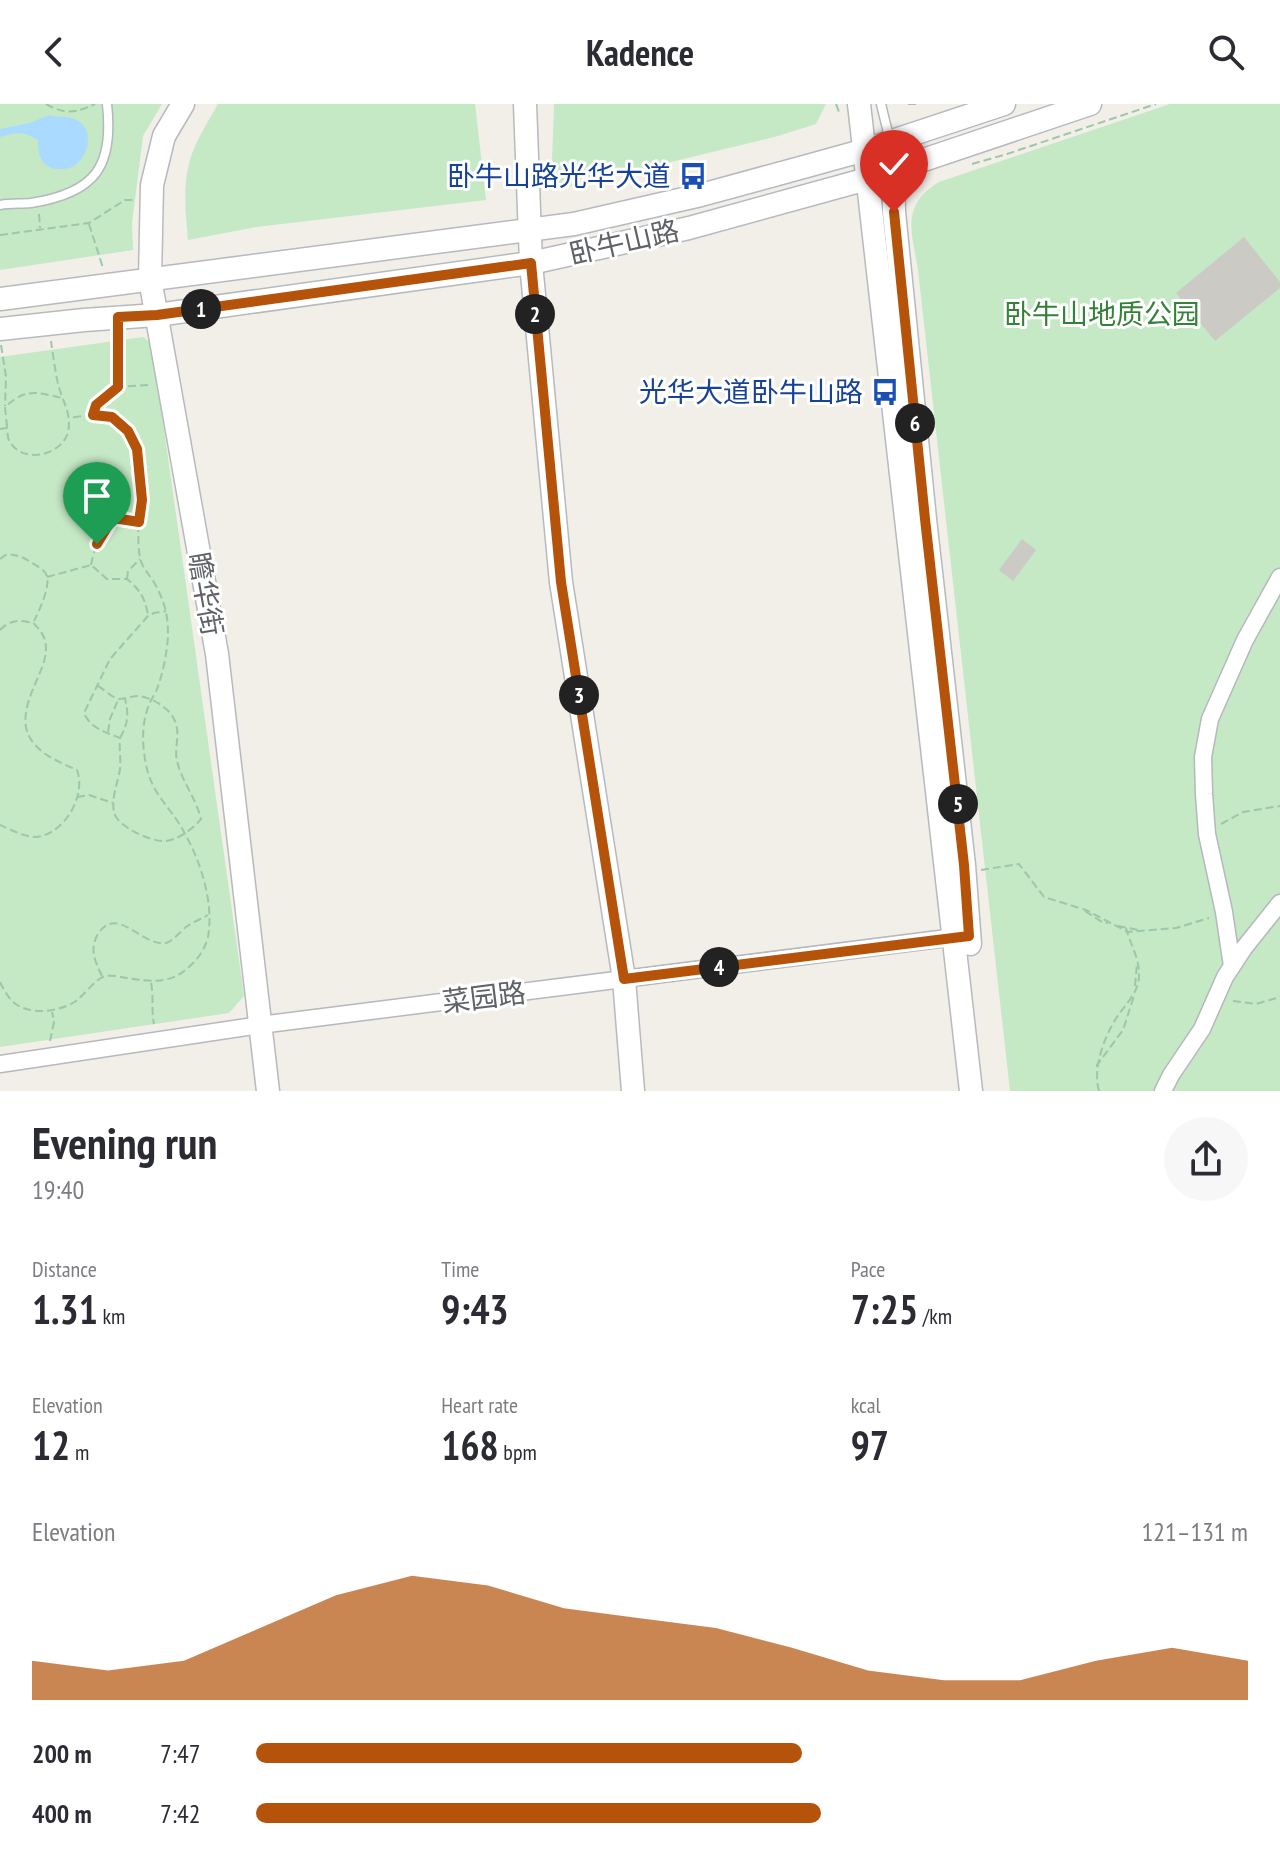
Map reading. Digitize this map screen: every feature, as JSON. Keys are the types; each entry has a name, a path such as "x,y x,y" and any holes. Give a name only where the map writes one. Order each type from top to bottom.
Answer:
{"main road":[{"name":"瞻华街","path":"183,104 164,136 152,185 150,279 217,654 268,1091"},
{"path":"525,104 531,263 561,582 624,979 633,1091"},
{"path":"0,299 574,224 701,195 865,150 1004,104"},
{"name":"卧牛山路","path":"0,329 157,315 531,263 689,228 867,179 1090,104"},
{"path":"849,108 865,150 906,520 962,937 986,1091"},
{"path":"891,142 893,206 963,849 962,937 971,1091"}],"street":[{"path":"1232,966 1217,915 1207,834 1203,757 1210,719 1245,640 1280,577"},
{"path":"1163,1091 1202,1029 1232,966 1280,903"},
{"name":"菜园路","path":"0,1064 260,1025 962,937"}],"lane":[{"path":"0,205 60,196 84,184 101,168 109,144 107,104"},
{"path":"881,104 891,142"}],"path":[{"path":"46,104 61,113 95,104"},
{"path":"836,104 849,108"},
{"path":"908,104 917,104"},
{"path":"964,166 1156,104"},
{"path":"0,235 89,223 125,200 152,200"},
{"path":"39,201 40,229"},
{"path":"89,223 108,285"},
{"path":"118,317 118,387"},
{"path":"0,336 6,377 5,407 9,441 18,449 38,456 51,452 61,444 67,435 70,418 58,385 48,324"},
{"path":"93,415 96,405 118,387 169,383"},
{"path":"5,407 18,396 32,392 63,399"},
{"path":"0,982 14,1003 29,1010 52,1009 73,1003 103,977 170,980 198,959 207,940 210,913 204,880 185,833 154,790 145,762 143,737 148,707 157,688 168,639 167,611 155,583 141,563 138,542 142,500 137,449 128,431 112,417 93,415 70,418"},
{"path":"0,429 7,428"},
{"path":"91,565 97,544 112,519 139,522"},
{"path":"0,559 7,554 21,556 44,571 47,577 41,605 33,623"},
{"path":"127,579 128,571 141,558"},
{"path":"47,577 91,565"},
{"path":"91,565 107,579 127,579 140,590 148,616"},
{"path":"120,738 92,726 84,713 110,659 148,616 167,611"},
{"path":"0,630 19,620 33,623 45,636 44,662 27,705 26,731 47,756 77,770 79,776 74,809 56,829 41,837 0,825"},
{"path":"98,686 119,699"},
{"path":"108,733 113,709 124,697 142,696 170,711 176,721 178,737 176,759 201,819 194,829 161,841 127,828 114,814 120,738 126,727 128,711 124,697"},
{"path":"76,798 89,795 113,803"},
{"path":"1207,834 1243,812 1280,806"},
{"path":"980,870 1019,864 1044,897 1086,910 1128,932 1176,928 1217,915"},
{"path":"1071,902 1102,922 1153,932 1217,915"},
{"path":"103,977 93,949 95,937 111,922 122,924 145,938 165,943 210,913"},
{"path":"1098,1091 1096,1081 1103,1045 1139,979 1137,958 1126,928"},
{"path":"1098,1091 1097,1065 1123,1030 1133,1001 1137,962 1128,932"},
{"path":"150,981 152,1016 158,1041"},
{"path":"1217,995 1232,1001 1256,1004 1280,997"},
{"path":"46,1057 54,1022 52,1009"}],"green space":[{"path":"0,104 162,104 143,136 132,223 133,250 0,270"},
{"path":"218,104 475,104 486,200 256,227 188,240 186,177 196,143"},
{"path":"554,104 826,104 816,124 551,191"},
{"name":"卧牛山地质公园","path":"1170,104 1280,104 1280,1091 1010,1091 912,221 918,201 939,182"},
{"path":"143,337 153,348 158,365 160,401 244,996 229,1013 0,1047 0,357"}],"water":[{"path":"49,115 76,120 87,132 86,151 73,167 55,169 46,165 40,157 38,140 28,135 15,133 0,137 0,129 30,123"}],"building":[{"path":"1244,237 1280,282 1280,288 1215,341 1176,293"},
{"path":"1022,539 1036,550 1013,581 999,570"}],"place":[{"name":"卧牛山路光华大道","path":"693,176"},
{"name":"光华大道卧牛山路","path":"885,392"}],"route":[{"path":"97,544 112,519 139,522 142,500 137,449 128,431 112,417 93,415 96,405 118,387 118,317 157,315 531,263 561,582 624,979 969,936 894,212"}]}
